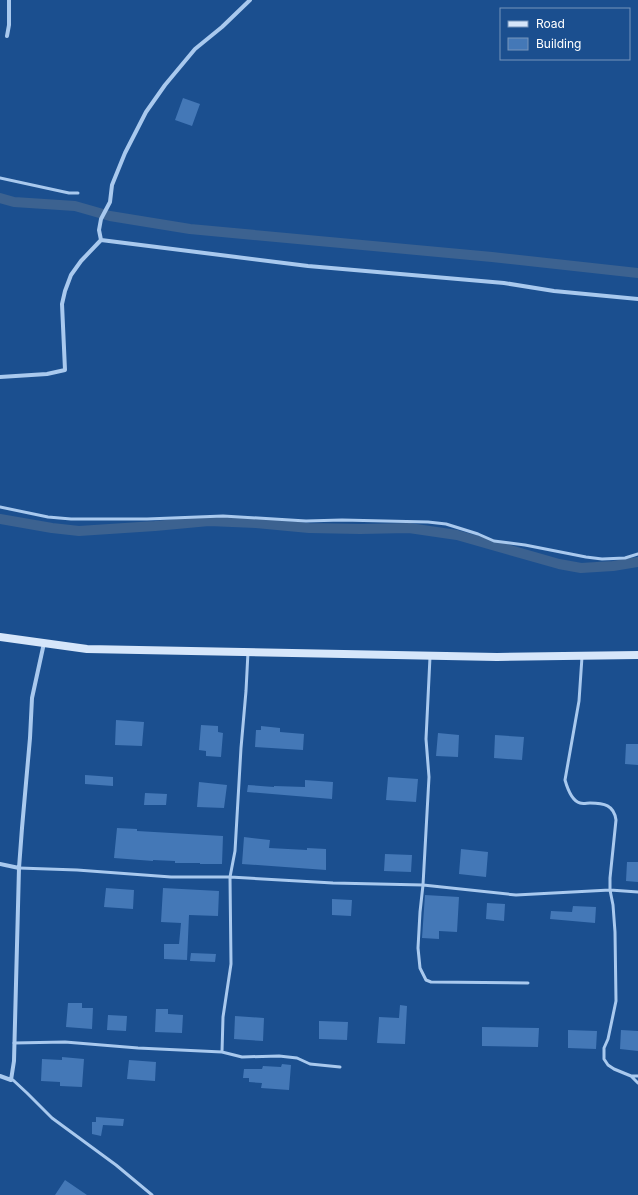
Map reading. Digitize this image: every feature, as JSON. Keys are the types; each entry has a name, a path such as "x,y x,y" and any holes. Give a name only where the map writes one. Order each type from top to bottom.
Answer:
{"main road":[{"path":"0,637 87,649 497,656 638,655"}],"street":[{"path":"7,36 9,25 9,0"},
{"path":"101,240 99,230 101,219 110,202 112,185 125,153 146,112 195,49 222,27 250,0"},
{"path":"101,240 308,266 504,283 554,291 638,299"},
{"path":"0,377 47,374 64,370 62,304 65,291 71,275 81,261 101,240"},
{"path":"0,1076 10,1080 14,1061 19,868 32,698 44,643"},
{"path":"0,864 19,868"}],"lane":[{"path":"0,178 69,193 78,193"},
{"path":"0,506 48,517 70,519 147,519 223,516 306,521 342,520 428,522 446,524 478,534 494,541 525,545 586,557 602,559 625,558 638,554"},
{"path":"222,1052 223,1017 231,964 230,877 235,851 248,652"},
{"path":"430,655 426,739 429,777 420,912 420,968 426,980 438,983 528,983"},
{"path":"582,655 579,701 565,780 568,790 580,803 600,804 612,808 615,813 616,820 610,890 613,905 615,932 616,1001 608,1039 604,1048 604,1059 608,1065 614,1069 631,1076 638,1076"},
{"path":"19,868 77,870 171,877 230,877 333,883 423,885 516,895 610,890 638,892"},
{"path":"14,1043 65,1042 138,1048 222,1052 242,1057 279,1056 297,1058 310,1064 340,1066"},
{"path":"631,1076 638,1083"},
{"path":"10,1080 13,1080 52,1118 116,1165 152,1195"}],"building":[{"path":"183,98 200,104 192,126 175,120"},
{"path":"116,720 144,722 142,746 115,745"},
{"path":"201,725 218,726 218,732 223,733 221,757 206,756 206,751 199,750"},
{"path":"261,726 280,728 280,732 304,734 303,750 255,747 256,730 261,730"},
{"path":"438,733 459,735 458,757 436,756"},
{"path":"495,735 524,737 522,760 494,758"},
{"path":"626,744 638,744 638,765 625,764"},
{"path":"85,775 113,777 113,786 85,784"},
{"path":"388,777 418,779 416,802 386,800"},
{"path":"305,780 333,782 332,799 247,792 248,785 305,787"},
{"path":"199,782 227,785 224,808 197,807"},
{"path":"145,793 167,794 166,805 144,805"},
{"path":"117,828 137,829 137,831 223,836 222,864 175,863 175,861 114,858"},
{"path":"244,837 270,840 269,848 307,850 307,848 326,849 326,870 242,864"},
{"path":"461,849 488,852 486,877 459,874"},
{"path":"385,854 412,855 411,872 384,871"},
{"path":"627,862 638,862 638,882 626,881"},
{"path":"106,888 134,890 133,909 104,907"},
{"path":"163,888 219,891 218,916 189,915 187,960 164,959 164,944 179,944 181,923 161,922"},
{"path":"425,895 459,897 457,932 439,931 439,939 422,938"},
{"path":"332,899 352,900 351,916 332,915"},
{"path":"487,903 505,904 504,921 486,919"},
{"path":"573,906 596,907 595,923 550,919 551,911 572,912"},
{"path":"191,953 216,954 215,962 190,961"},
{"path":"68,1003 82,1003 82,1008 93,1008 92,1029 66,1027"},
{"path":"400,1005 407,1006 405,1044 377,1043 379,1017 399,1018"},
{"path":"156,1009 168,1009 168,1014 183,1015 182,1033 155,1032"},
{"path":"108,1015 127,1016 126,1031 107,1030"},
{"path":"235,1016 264,1018 263,1041 234,1039"},
{"path":"319,1021 348,1022 347,1040 319,1039"},
{"path":"482,1027 539,1028 538,1047 482,1046"},
{"path":"568,1030 597,1031 596,1049 568,1048"},
{"path":"621,1030 638,1031 638,1051 620,1049"},
{"path":"62,1057 84,1059 82,1087 60,1086 60,1082 41,1081 42,1059 62,1060"},
{"path":"129,1060 156,1062 155,1081 127,1079"},
{"path":"282,1064 291,1065 289,1090 261,1088 262,1083 249,1082 249,1078 243,1078 244,1069 262,1069 263,1066 281,1067"},
{"path":"96,1117 124,1119 123,1126 103,1125 101,1136 92,1134 92,1122 96,1122"},
{"path":"65,1180 87,1195 55,1195"}],"waterway":[{"path":"0,198 14,202 75,206 110,216 190,229 492,257 638,273"},
{"path":"0,519 79,531 209,521 256,523 309,528 409,528 457,535 559,564 581,568 613,566 638,562"}]}
